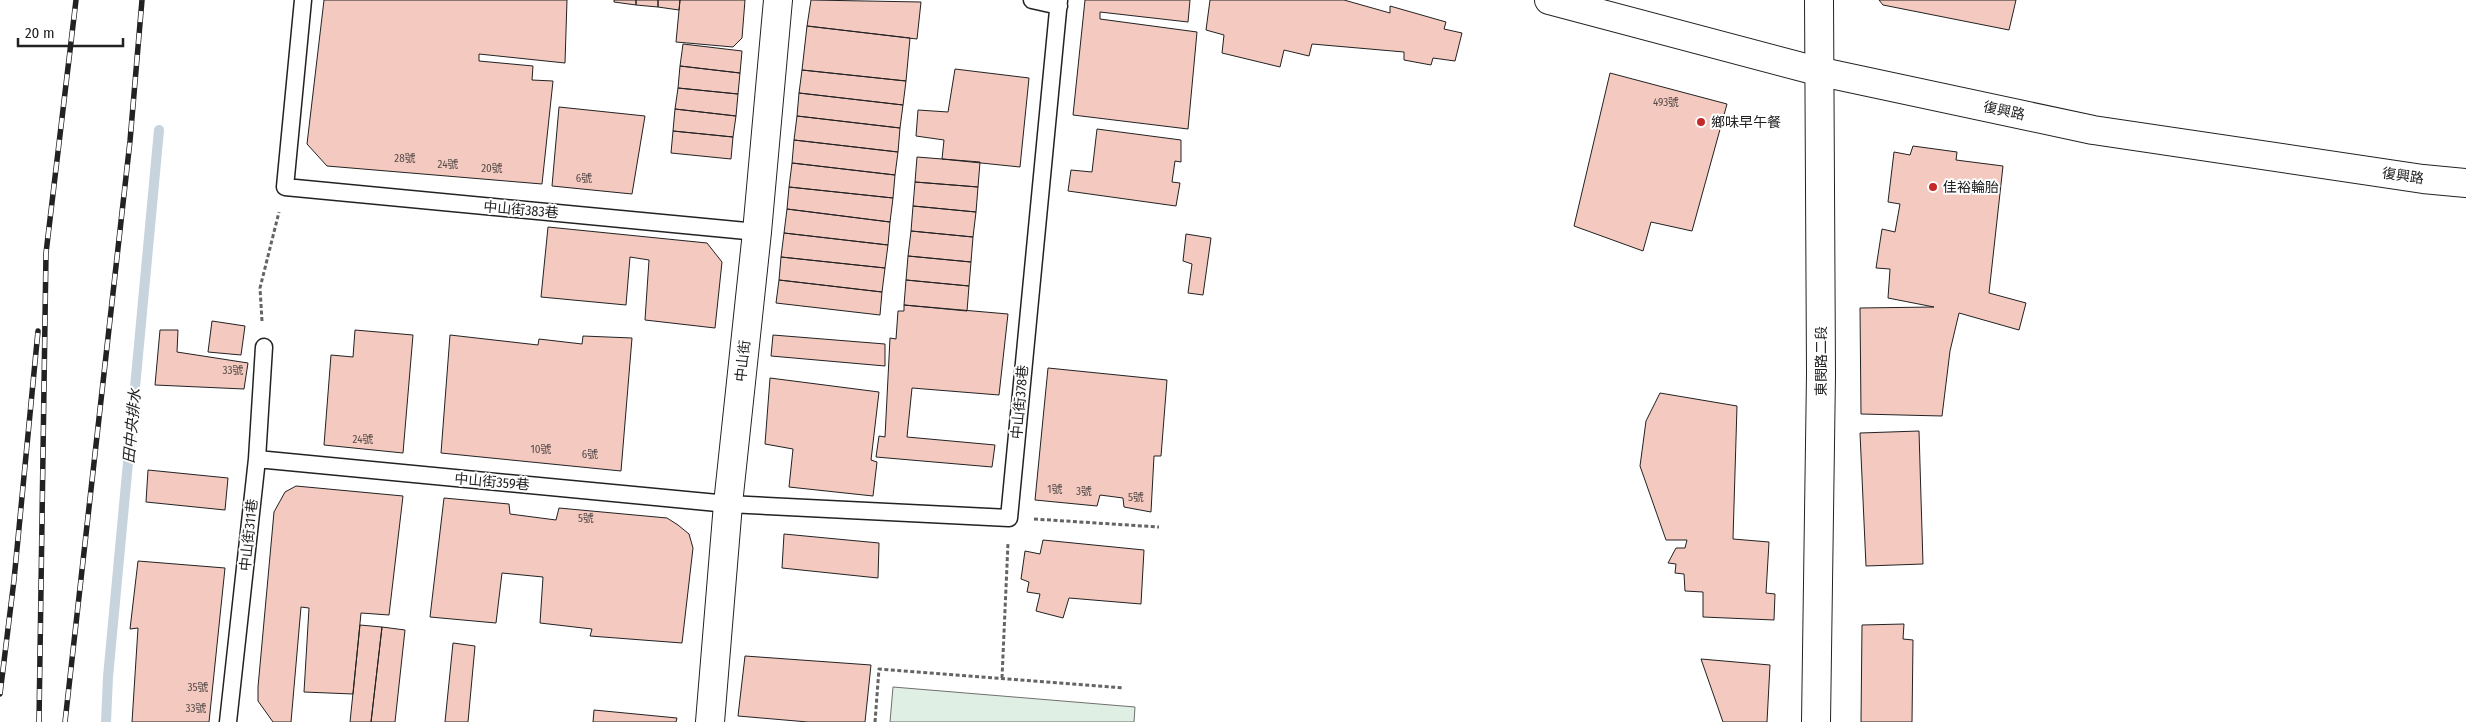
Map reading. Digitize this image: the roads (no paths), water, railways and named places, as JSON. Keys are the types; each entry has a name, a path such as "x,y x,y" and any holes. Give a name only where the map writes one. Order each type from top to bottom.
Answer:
{"street":[{"name":"中山街","path":"710,722 728,504 757,232 778,0"},
{"name":"復興路","path":"1549,0 1817,72 2093,130 2423,179 2466,183"},
{"name":"東閔路二段","path":"1816,722 1821,374 1817,72 1819,0"}],"lane":[{"name":"中山街383巷","path":"303,0 285,187 757,232"},
{"path":"1032,0 1059,3"},
{"name":"中山街378巷","path":"728,504 1009,518 1059,3"},
{"name":"中山街311巷","path":"228,722 257,459 264,347"},
{"name":"中山街359巷","path":"257,459 728,504"}],"waterway":[{"name":"田中央排水","path":"106,722 108,677 159,130"}],"railway":[{"path":"39,722 46,253 76,0"},
{"path":"65,722 130,141 142,0"},
{"path":"0,694 14,580 38,331"}],"place":[{"name":"鄉味早午餐","path":"1701,122"},
{"name":"佳裕輪胎","path":"1933,187"}]}
